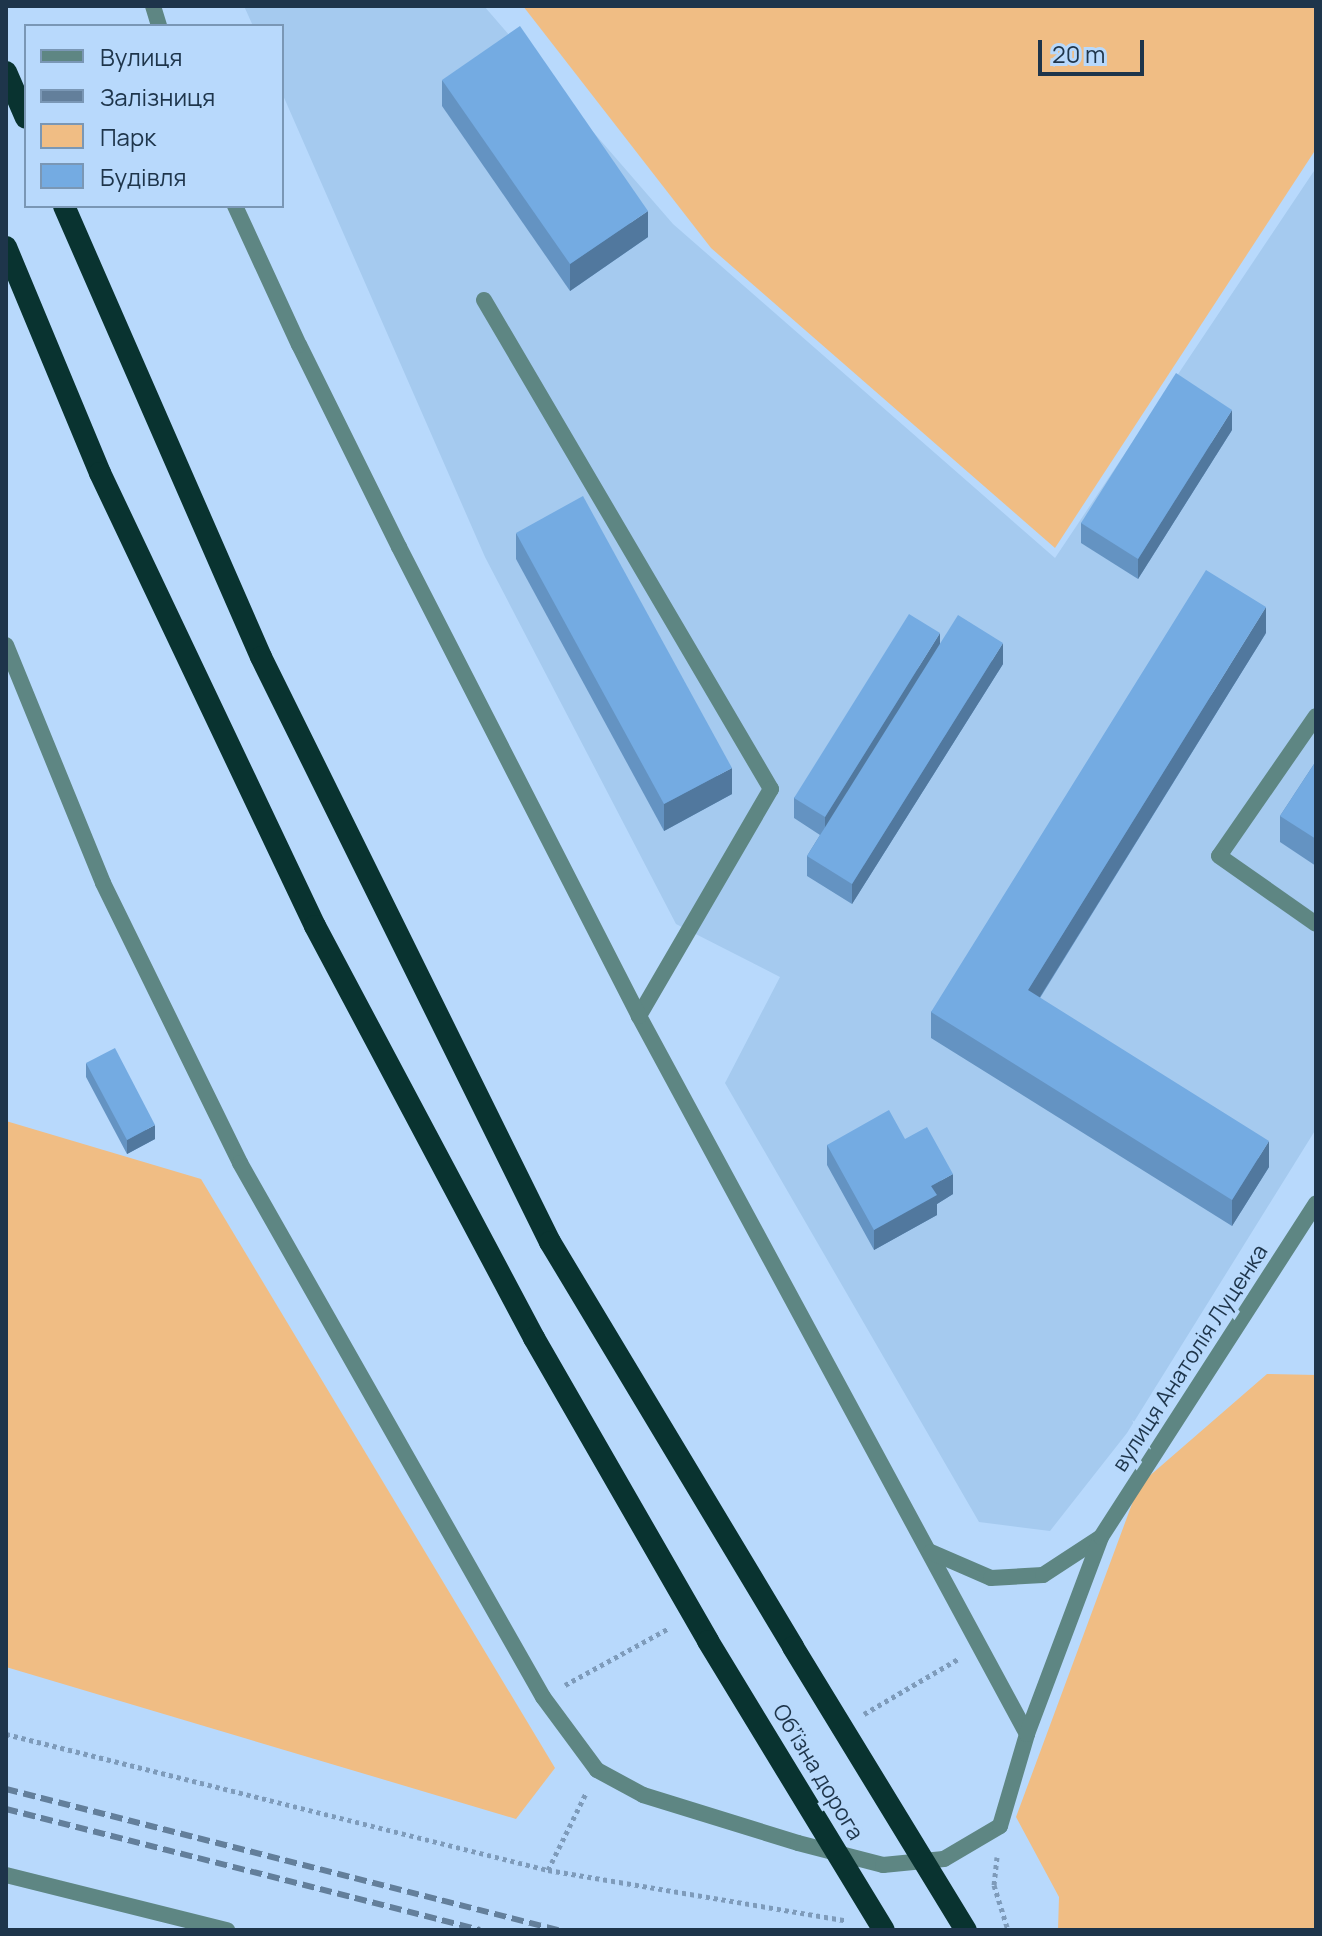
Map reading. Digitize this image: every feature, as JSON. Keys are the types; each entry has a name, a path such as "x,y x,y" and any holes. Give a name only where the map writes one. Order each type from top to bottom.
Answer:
{"highway":[{"path":"6,72 24,113"},
{"name":"Обʼїзна дорога","path":"65,208 261,657 543,1227 840,1728 966,1930"},
{"name":"Обʼїзна дорога","path":"6,247 100,473 315,926 534,1338 708,1641 884,1930"}],"street":[{"path":"236,208 299,345 399,547 639,1016 1027,1734"},
{"path":"484,300 771,789 639,1016"},
{"path":"6,645 103,883 240,1163 543,1697 597,1770 643,1795 798,1843 883,1865 944,1859 1000,1826"},
{"path":"1316,716 1219,856 1316,924"},
{"name":"вулиця Анатолія Луценка","path":"1000,1826 1027,1734 1101,1537 1316,1203"},
{"name":"вулиця Анатолія Луценка","path":"931,1552 991,1578 1043,1575 1101,1537"},
{"path":"6,1875 227,1930"}],"path":[{"path":"543,1697 693,1615"},
{"path":"840,1728 981,1646"},
{"path":"6,1734 548,1870 855,1922"},
{"path":"548,1870 597,1770"},
{"path":"1000,1826 994,1885 1008,1930"}],"shaded area":[{"path":"244,6 484,6 673,224 1055,558 1316,168 1316,1129 1127,1433 1050,1531 979,1522 725,1083 780,977 676,924 485,557 284,98 284,24 252,24"}],"green space":[{"path":"523,6 1316,6 1316,149 1055,548 711,248"},
{"path":"6,1121 201,1179 555,1768 516,1819 6,1667"},
{"path":"1267,1374 1316,1375 1316,1930 1058,1930 1059,1897 1016,1817 1139,1485"}],"building":[{"path":"520,26 648,211 570,264 442,80"},
{"path":"1176,373 1232,410 1138,559 1081,523"},
{"path":"583,496 732,768 664,804 516,533"},
{"path":"1206,570 1266,607 1028,990 1269,1141 1232,1200 931,1012"},
{"path":"909,614 940,633 825,817 794,798"},
{"path":"958,615 1003,643 852,884 807,856"},
{"path":"1316,761 1316,839 1280,816"},
{"path":"115,1048 155,1125 127,1140 86,1063"},
{"path":"889,1110 905,1139 927,1127 953,1174 931,1186 937,1195 874,1230 827,1145"}],"railway":[{"path":"6,1789 558,1930"},
{"path":"6,1809 480,1930"}]}
